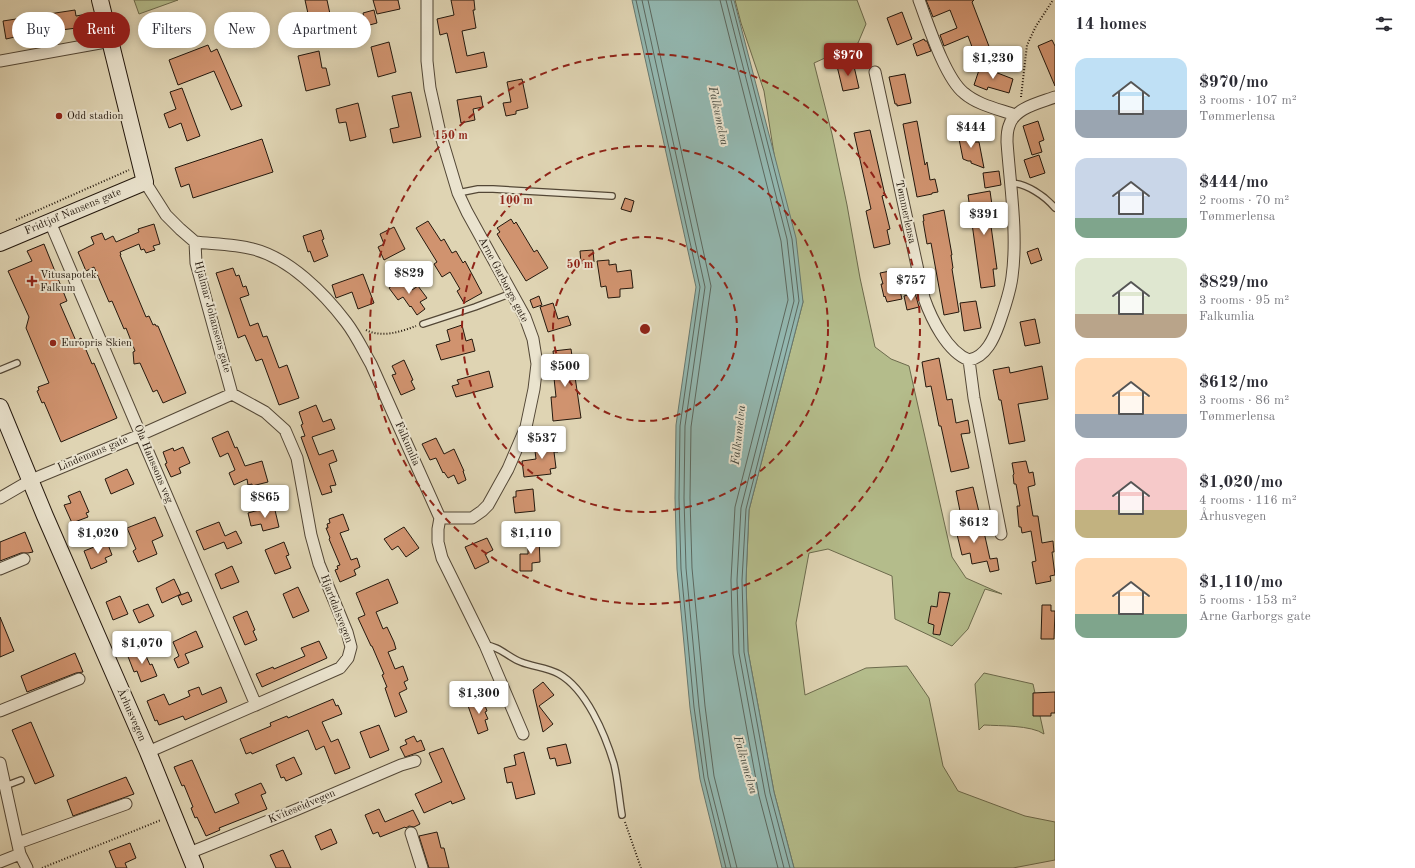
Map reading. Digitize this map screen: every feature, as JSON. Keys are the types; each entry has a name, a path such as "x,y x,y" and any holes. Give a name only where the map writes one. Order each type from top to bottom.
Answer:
{"street":[{"path":"100,0 103,12"},
{"name":"Arne Garborgs gate","path":"428,0 427,61 430,88 440,134 458,193 466,212 525,317 533,339 536,364 534,389 526,427 508,469 488,505 472,518 440,518"},
{"path":"919,0 950,76 958,88 973,99 1018,113"},
{"path":"0,60 73,48"},
{"path":"113,48 145,182 166,215 180,230 195,242"},
{"name":"Tømmerlensa","path":"875,72 924,298 932,317 942,334 962,357 969,360"},
{"path":"1002,534 974,398 969,360 982,354 992,340 1003,311 1012,278 1014,243 1010,183 1009,126 1018,113 1055,97"},
{"name":"Fridtjof Nansens gate","path":"0,242 145,182"},
{"name":"Ola Hanssons veg","path":"50,222 256,705"},
{"name":"Falkumlia","path":"195,242 254,249 279,260 299,273 328,301 346,322 371,364 440,518 438,542 442,558 485,645 523,734"},
{"name":"Hjalmar Johansens gate","path":"195,242 196,263 232,394"},
{"name":"Lindemans gate","path":"0,498 30,480 140,435 232,394"},
{"name":"Hjartdalsvegen","path":"148,752 340,668 348,658 351,647 347,632 319,564 311,535 297,458 285,430 265,412 232,394"},
{"name":"Århusvegen","path":"0,407 111,669 148,752 172,815 192,861"},
{"path":"0,569 24,559"},
{"path":"0,711 79,679"},
{"name":"Kviteseidvegen","path":"192,861 298,809 401,765 415,761"},
{"path":"0,763 19,849 27,868"},
{"path":"0,862 19,849 126,804"},
{"path":"411,833 422,868"}],"lane":[{"path":"1010,183 1021,184 1036,192 1055,208"},
{"path":"458,193 478,189 493,189 612,196"},
{"path":"423,324 512,293"},
{"path":"0,370 17,363"},
{"path":"485,645 498,648 511,658 558,673 569,681 580,694 601,731 614,764 622,815"},
{"path":"5,786 21,780"}],"path":[{"path":"1018,113 1027,45 1036,26 1053,0"},
{"path":"14,220 141,165"},
{"path":"346,322 369,332 381,334 401,331 423,324"},
{"path":"42,868 172,815"},
{"path":"622,815 641,868"}],"green space":[{"path":"134,0 178,0 145,12 138,12"},
{"path":"735,0 857,0 866,24 858,43 814,63 832,134 875,347 891,359 909,366 952,557 966,578 1002,594 985,589 968,629 952,646 895,619 892,576 828,549 809,553 796,623 805,695 866,668 907,666 929,698 943,766 958,791 1025,816 1055,822 1055,860 1013,868 794,868 774,792 748,651 746,580 749,510 803,302 775,160 764,91 741,23"},
{"path":"984,673 1033,684 1044,734 1024,727 984,725 979,730 975,684"}],"water":[{"name":"Falkumelva","path":"632,0 734,0 796,238 803,302 749,510 746,580 748,651 774,792 794,868 722,868 700,779 690,708 677,569 675,498 676,425 696,287"}],"building":[{"path":"305,0 327,0 330,12 308,12"},
{"path":"373,0 398,0 400,9 377,14"},
{"path":"451,0 474,0 475,10 473,10 476,28 462,31 467,56 484,52 487,67 456,73 447,33 440,35 437,19 454,15"},
{"path":"926,0 974,0 972,2 990,49 975,55 968,36 944,46 940,35 957,28 950,10 933,17"},
{"path":"75,10 75,12 73,12 73,28 65,29 65,12 62,12"},
{"path":"374,10 377,23 371,25 371,12 367,12"},
{"path":"902,12 912,39 897,45 887,18"},
{"path":"12,20 12,38 6,39 3,21"},
{"path":"924,39 927,41 931,51 917,56 913,44"},
{"path":"1052,40 1055,46 1055,86 1038,46"},
{"path":"389,42 396,72 378,77 371,47"},
{"path":"208,45 211,52 217,49 242,106 231,110 214,71 178,85 169,60 200,48 206,48 206,46"},
{"path":"319,51 322,68 326,68 330,85 306,91 298,56"},
{"path":"853,62 859,88 843,91 837,66"},
{"path":"981,64 996,70 995,72 1013,79 1009,93 988,87 987,90 974,85"},
{"path":"905,74 911,103 897,106 897,104 895,104 889,77"},
{"path":"522,79 528,108 516,111 516,114 506,116 503,103 511,102 507,82"},
{"path":"182,88 200,136 187,141 181,123 169,128 164,114 176,109 170,92"},
{"path":"411,92 421,137 393,143 390,129 399,127 392,96"},
{"path":"481,96 483,107 473,109 475,120 461,123 457,100"},
{"path":"358,103 366,137 350,141 346,122 339,123 336,109"},
{"path":"917,121 925,165 927,162 930,180 935,179 938,192 917,197 903,124"},
{"path":"1038,121 1044,140 1039,142 1042,152 1032,155 1023,126"},
{"path":"870,130 885,195 882,196 890,229 887,230 890,244 874,248 866,211 871,209 854,133"},
{"path":"973,132 975,142 979,142 984,168 971,163 971,161 963,159 958,134"},
{"path":"262,139 273,172 193,198 189,184 181,187 175,168"},
{"path":"1039,155 1045,173 1030,178 1024,160"},
{"path":"999,171 1001,185 985,188 983,173"},
{"path":"990,191 994,219 990,219 997,269 993,269 995,286 981,288 968,195"},
{"path":"625,198 634,201 631,212 621,209"},
{"path":"944,210 952,255 952,269 959,312 944,315 931,243 927,244 923,215"},
{"path":"511,219 514,224 516,222 534,252 537,250 548,268 526,281 497,234 500,232 497,228"},
{"path":"428,221 441,241 444,239 452,253 456,251 463,263 465,261 482,293 464,303 457,291 460,289 450,272 442,277 434,264 437,262 416,228"},
{"path":"154,224 160,244 153,246 155,250 146,253 144,249 141,250 139,244 120,252 120,255 146,317 149,316 153,325 155,324 158,326 186,393 163,403 157,390 153,392 140,363 134,364 133,352 135,351 126,328 124,329 112,301 109,302 94,267 86,271 78,252 94,244 91,237 102,233 105,240 113,236 116,242 139,232 138,229"},
{"path":"394,227 405,249 384,260 378,247 384,244 380,234"},
{"path":"321,230 324,239 322,240 328,256 314,262 310,251 308,252 303,236"},
{"path":"44,244 67,301 60,304 76,341 81,338 92,364 94,363 117,418 61,442 44,402 42,403 37,391 39,390 38,387 49,383 26,328 29,317 8,271 32,261 27,251"},
{"path":"1038,248 1042,260 1031,264 1027,252"},
{"path":"593,250 594,262 581,263 580,251"},
{"path":"609,260 609,265 616,264 617,272 631,270 633,288 620,289 620,297 608,298 606,286 601,287 597,261"},
{"path":"233,268 236,276 239,275 243,287 246,286 249,295 240,298 250,326 258,323 263,337 267,336 279,368 287,365 299,398 279,405 262,359 256,361 245,335 238,338 216,273"},
{"path":"895,270 902,299 887,302 885,296 884,297 880,273"},
{"path":"363,274 374,303 358,309 352,292 336,298 332,285"},
{"path":"403,278 412,290 418,286 427,298 420,302 425,309 417,315 403,297 398,300 389,288"},
{"path":"915,293 919,307 907,310 904,296"},
{"path":"539,296 542,305 533,308 530,300"},
{"path":"976,301 981,328 964,331 960,303"},
{"path":"553,303 558,319 568,316 571,325 548,332 540,307"},
{"path":"1035,319 1040,343 1025,346 1020,322"},
{"path":"462,325 466,341 472,339 475,351 441,360 436,345 450,341 447,330"},
{"path":"571,349 581,418 553,421 551,397 556,397 554,378 556,378 553,351"},
{"path":"939,358 947,400 952,399 956,423 968,420 970,433 961,434 969,468 951,472 941,426 939,426 931,386 926,387 922,362"},
{"path":"404,360 413,380 411,381 415,389 401,395 392,375 396,374 392,366"},
{"path":"1042,366 1048,399 1018,404 1025,441 1009,444 1001,400 999,400 993,370 1009,367 1010,373"},
{"path":"489,371 493,387 456,397 452,386 459,384 457,380"},
{"path":"316,405 323,422 331,419 335,429 312,437 319,455 333,450 337,461 329,464 336,485 330,486 332,492 322,495 301,437 305,436 301,425 303,424 299,412"},
{"path":"228,431 245,466 262,461 268,482 252,486 252,484 248,485 247,479 234,485 229,473 235,470 228,453 220,457 212,438"},
{"path":"436,438 444,454 454,449 464,471 466,480 458,484 454,475 448,478 444,472 443,473 436,458 430,460 422,444"},
{"path":"557,440 558,452 554,452 556,468 550,469 551,474 524,477 522,461 536,459 534,443"},
{"path":"183,447 190,463 179,468 181,473 171,477 165,464 167,463 163,452 173,448 174,451"},
{"path":"1026,461 1029,473 1033,472 1035,484 1028,487 1033,516 1038,516 1042,543 1053,541 1054,552 1052,552 1055,575 1050,576 1051,581 1036,584 1032,562 1036,561 1031,531 1022,533 1021,527 1019,527 1017,506 1020,506 1016,484 1014,484 1012,463"},
{"path":"127,469 134,484 111,494 105,479"},
{"path":"973,487 979,512 961,516 956,491"},
{"path":"533,489 535,511 515,513 513,497 516,497 516,491"},
{"path":"80,491 89,512 86,513 88,517 72,523 64,505 71,503 68,496"},
{"path":"274,506 279,527 263,531 261,524 251,526 248,513"},
{"path":"343,514 349,530 340,533 351,560 357,558 360,567 354,570 356,575 340,582 335,570 338,569 337,566 340,565 326,528 328,528 327,524 330,523 329,519"},
{"path":"965,515 970,534 984,532 990,559 997,558 999,570 990,572 987,561 972,564 970,553 962,555 953,518"},
{"path":"155,517 163,536 152,541 157,554 138,562 133,551 136,549 127,528"},
{"path":"219,522 225,536 236,531 242,543 227,549 224,542 204,550 196,531"},
{"path":"404,527 419,548 406,557 398,546 392,550 384,539"},
{"path":"25,532 33,552 21,553 0,561 0,542"},
{"path":"528,537 539,537 540,562 532,563 532,571 520,571 520,554 528,554"},
{"path":"487,538 493,550 485,554 489,562 475,569 465,547"},
{"path":"107,542 112,555 105,558 107,562 91,569 84,551"},
{"path":"284,542 289,555 286,556 291,568 275,574 265,550"},
{"path":"232,566 239,582 221,589 215,574"},
{"path":"174,579 181,594 162,603 156,588"},
{"path":"388,579 398,603 376,612 383,629 387,627 394,642 396,649 388,652 395,669 403,666 408,680 404,682 407,689 399,693 407,712 395,717 385,688 387,687 382,675 384,674 358,618 365,615 356,593"},
{"path":"298,587 309,611 293,618 283,594"},
{"path":"188,592 192,601 182,605 178,596"},
{"path":"939,592 950,593 940,635 933,634 934,625 928,623 931,606 937,607"},
{"path":"120,596 128,614 113,620 106,602"},
{"path":"148,604 154,616 139,623 133,610"},
{"path":"1042,605 1051,605 1051,611 1055,611 1054,639 1041,639"},
{"path":"247,611 255,630 253,631 257,640 245,645 233,617"},
{"path":"0,617 14,651 0,657"},
{"path":"196,631 203,647 185,654 189,663 178,668 174,659 179,656 173,642"},
{"path":"319,641 327,658 262,687 256,674 273,667 274,669 305,656 301,648"},
{"path":"142,647 157,676 141,682 137,671 134,672 127,654"},
{"path":"75,653 83,672 76,673 27,692 21,676"},
{"path":"543,682 554,695 539,706 553,724 543,732 533,690"},
{"path":"199,687 202,695 221,687 227,702 185,720 183,716 159,725 157,720 155,721 147,701 164,694 169,705 190,696 188,691"},
{"path":"1055,692 1055,713 1051,713 1051,716 1033,716 1033,693"},
{"path":"482,697 487,711 485,712 488,719 485,720 488,730 478,734 467,703"},
{"path":"333,699 336,706 338,705 342,714 322,722 331,742 338,739 350,768 335,774 324,746 316,750 308,730 252,754 251,752 246,754 240,739 271,726 270,723 287,716 288,718"},
{"path":"31,722 54,776 35,784 12,730"},
{"path":"379,725 389,750 370,758 360,732"},
{"path":"414,736 417,742 421,740 425,750 405,757 400,747 407,744 405,740"},
{"path":"566,744 571,763 557,766 555,758 550,759 547,748"},
{"path":"443,748 465,799 452,804 451,801 424,813 415,794 442,782 429,753"},
{"path":"524,752 535,794 516,799 512,782 507,783 504,768 516,765 514,755"},
{"path":"294,757 302,774 286,781 284,777 281,778 276,765"},
{"path":"192,760 215,813 239,803 235,794 261,783 266,793 261,795 267,809 219,828 220,830 206,836 197,817 195,818 191,808 193,807 184,785 182,786 174,767"},
{"path":"126,777 134,794 73,816 67,800"},
{"path":"379,809 385,822 413,810 420,824 414,827 405,827 380,837 378,832 373,834 365,815"},
{"path":"331,829 337,843 321,850 315,836"},
{"path":"437,832 441,848 444,848 449,868 429,868 419,836"},
{"path":"130,843 136,858 125,863 127,868 116,868 109,851"},
{"path":"283,850 291,868 276,868 270,855"}],"place":[{"name":"Odd stadion","path":"59,116"},
{"name":"Vitusapotek Falkum","path":"32,281"},
{"name":"Europris Skien","path":"53,343"}]}
